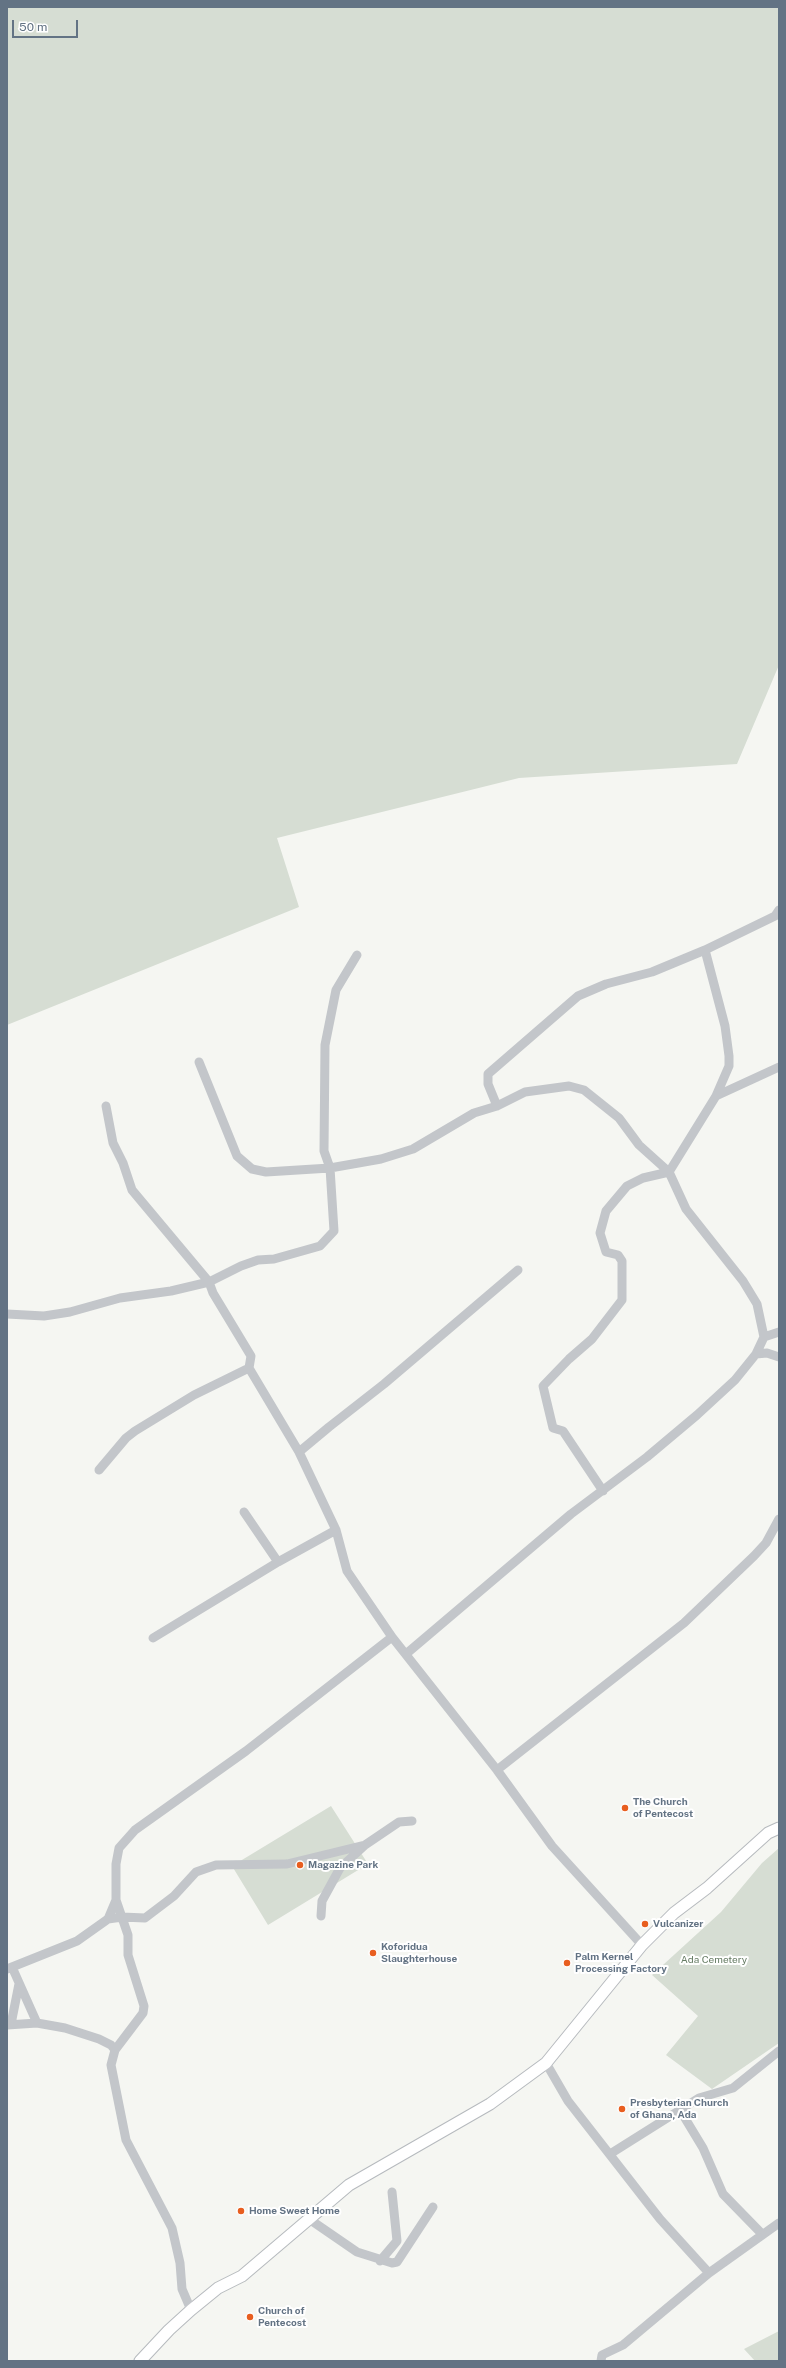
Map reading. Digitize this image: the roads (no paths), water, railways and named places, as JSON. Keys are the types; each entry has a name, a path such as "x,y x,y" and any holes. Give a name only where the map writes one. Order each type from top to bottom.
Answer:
{"main road":[{"path":"140,2361 169,2330 191,2310 218,2288 242,2276 349,2185 490,2104 546,2063 642,1945 674,1913 707,1888 768,1833 779,1828"}],"street":[{"path":"497,1106 488,1084 488,1074 578,996 606,984 652,972 705,950 775,916 779,910"},
{"path":"603,1491 563,1431 553,1428 543,1386 569,1359 592,1339 622,1300 622,1261 618,1255 606,1252 600,1233 606,1211 627,1186 642,1178 669,1172 716,1096 729,1066 725,1026 705,950"},
{"path":"7,1314 44,1316 70,1312 120,1298 209,1282 241,1266 258,1260 274,1259 320,1246 334,1231 330,1168 324,1151 325,1045 336,990 356,955"},
{"path":"199,1062 237,1156 252,1169 266,1172 330,1168 381,1159 413,1149 474,1113 497,1106 525,1092 558,1086 579,1088 619,1118 639,1145 669,1172 686,1209 758,1304 764,1338 756,1354 735,1380 697,1415 603,1491 571,1514 406,1654"},
{"path":"716,1096 779,1067"},
{"path":"106,1106 113,1143 123,1162 132,1190 209,1282 212,1293 251,1356 250,1368 299,1452 336,1530 347,1571 392,1637 497,1770 552,1846 642,1945"},
{"path":"299,1452 328,1426 384,1384 518,1270"},
{"path":"764,1338 779,1332"},
{"path":"756,1354 768,1353 779,1357"},
{"path":"100,1470 126,1438 135,1431 194,1395 250,1368"},
{"path":"244,1512 278,1562"},
{"path":"497,1770 684,1623 766,1543 779,1519"},
{"path":"153,1638 278,1562 336,1530"},
{"path":"108,1919 116,1900 118,1848 135,1830 246,1751 392,1637"},
{"path":"321,1916 322,1900 340,1868 365,1845 399,1822 412,1821"},
{"path":"37,2023 10,1968 77,1941 108,1919 122,1917 145,1918 174,1896 196,1872 216,1865 287,1864 365,1845"},
{"path":"116,1900 128,1934 128,1956 144,2006 143,2013 115,2050 111,2066 126,2140 172,2228 180,2263 182,2289 191,2310"},
{"path":"19,1984 9,2025 37,2023 65,2028 99,2039 111,2045 115,2050"},
{"path":"610,2154 699,2098 733,2088 779,2051"},
{"path":"546,2063 568,2101 660,2219 709,2273"},
{"path":"680,2110 703,2148 723,2194 762,2234"},
{"path":"380,2261 397,2241 392,2192"},
{"path":"310,2219 357,2252 380,2261 397,2262 433,2207"},
{"path":"601,2361 602,2355 623,2345 709,2273 779,2223"}],"place":[{"name":"The Church of Pentecost","path":"625,1808"},
{"name":"Magazine Park","path":"300,1865"},
{"name":"Vulcanizer","path":"645,1924"},
{"name":"Koforidua Slaughterhouse","path":"373,1953"},
{"name":"Palm Kernel Processing Factory","path":"567,1963"},
{"name":"Presbyterian Church of Ghana, Ada","path":"622,2109"},
{"name":"Home Sweet Home","path":"241,2211"},
{"name":"Church of Pentecost","path":"250,2317"}],"park label":[{"name":"Ada Cemetery","path":"714,1960"}]}
